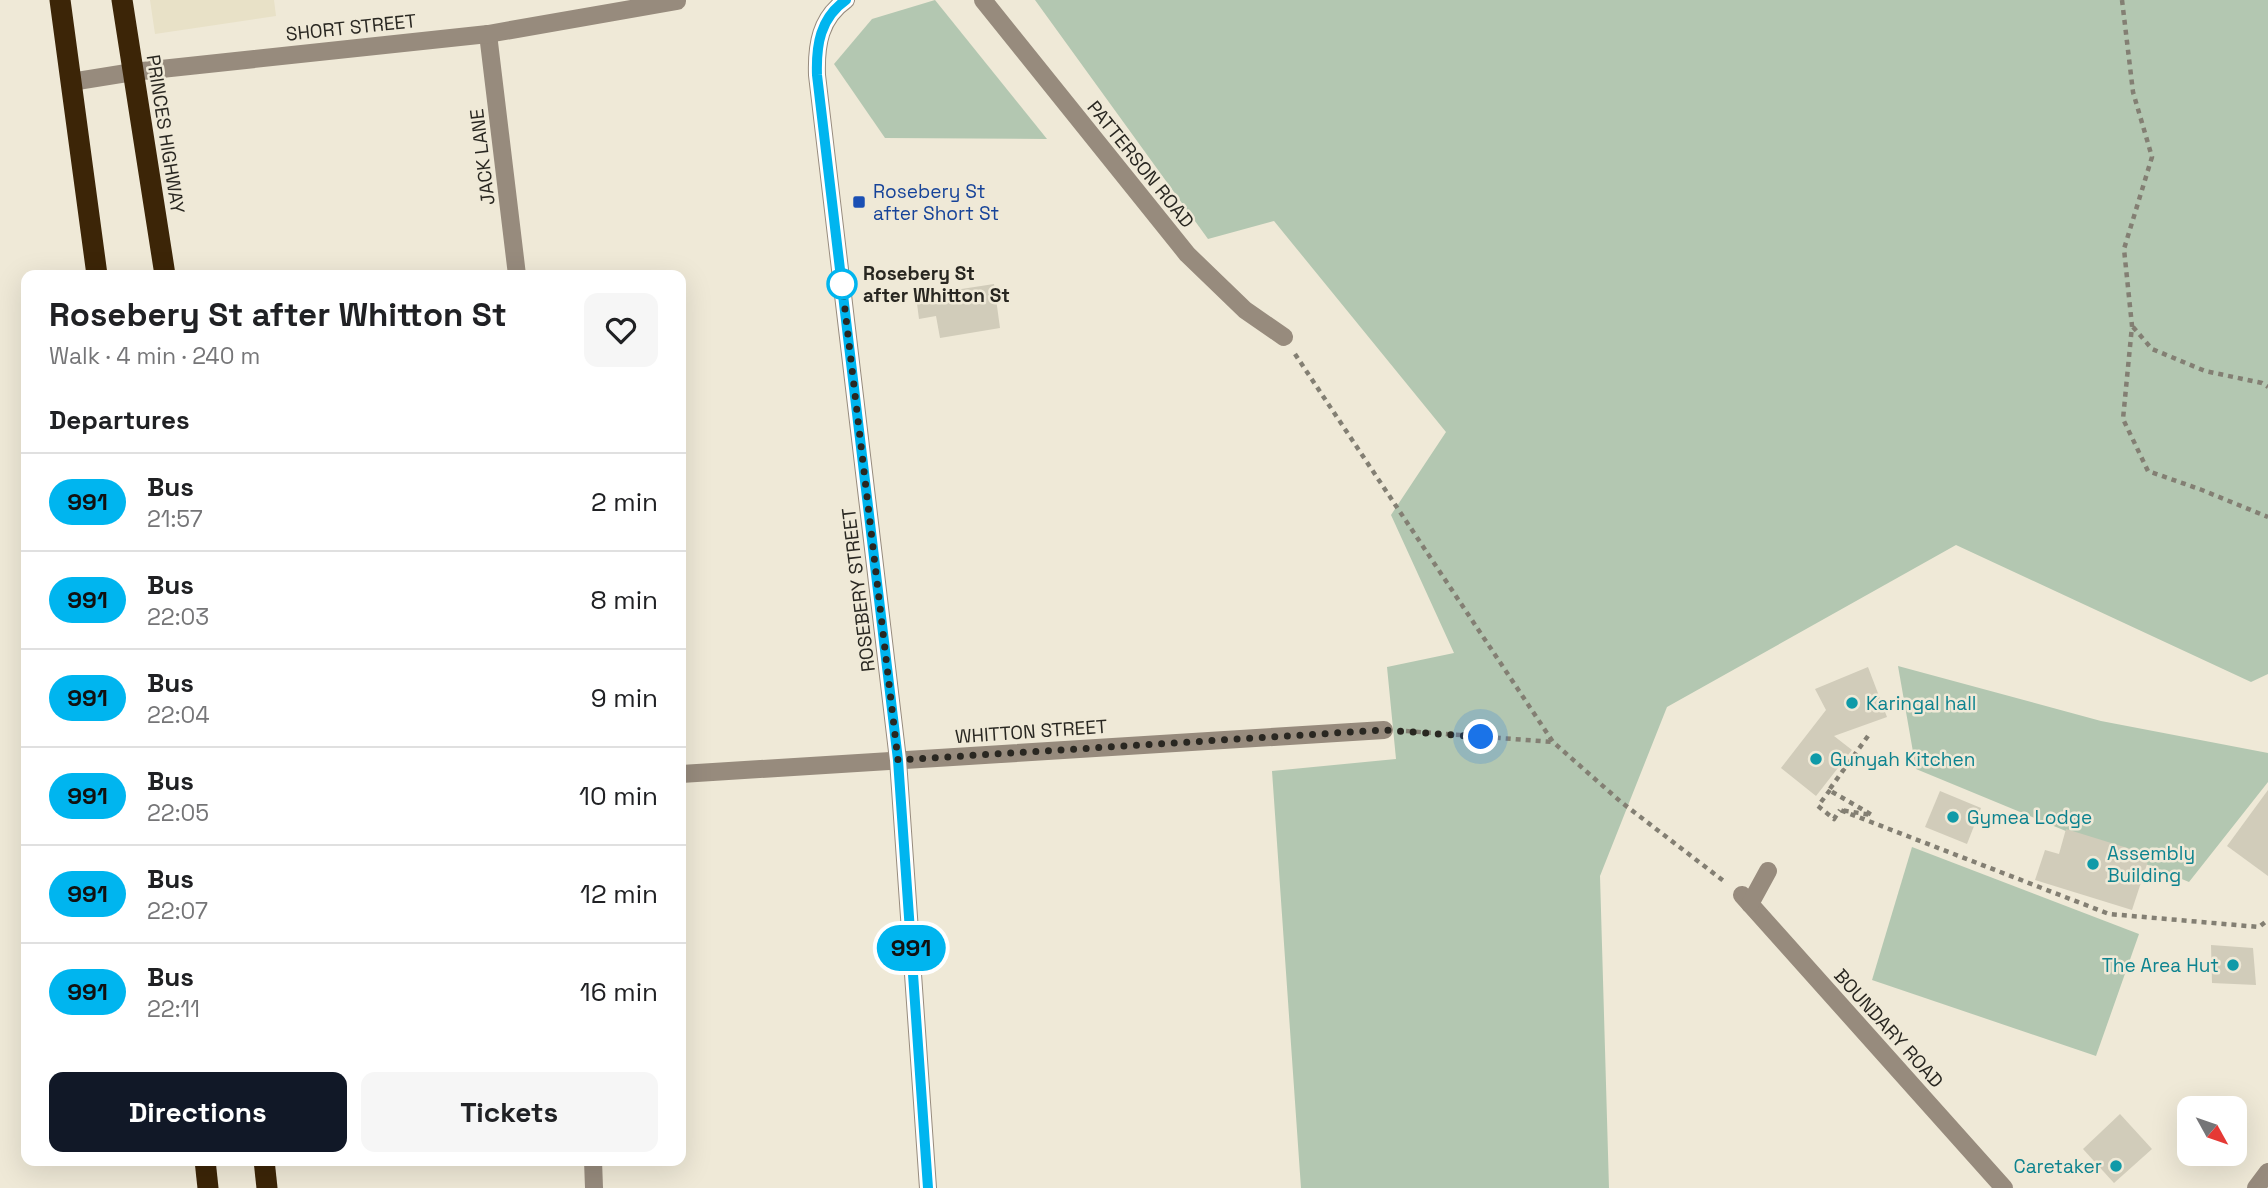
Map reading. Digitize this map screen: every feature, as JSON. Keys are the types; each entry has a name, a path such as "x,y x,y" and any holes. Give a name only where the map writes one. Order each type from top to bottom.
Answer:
{"highway":[{"path":"60,0 96,270"},
{"name":"PRINCES HIGHWAY","path":"122,0 164,270"},
{"path":"206,1166 208,1188"},
{"path":"265,1166 267,1188"}],"street":[{"name":"ROSEBERY STREET","path":"846,0 829,17 819,34 816,51 817,75 898,760 928,1188"},
{"name":"PATTERSON ROAD","path":"983,0 1187,254 1245,310 1284,337"},
{"name":"SHORT STREET","path":"71,82 133,72 488,34 677,1"},
{"name":"JACK LANE","path":"488,34 516,270"},
{"name":"WHITTON STREET","path":"686,774 1384,730"},
{"path":"1746,900 1768,871"},
{"name":"BOUNDARY ROAD","path":"1746,900 2004,1188"},
{"path":"593,1166 594,1188"},
{"path":"2256,1188 2268,1172"}],"path":[{"path":"2122,0 2133,92 2152,157 2124,249 2132,326 2123,419 2148,471 2268,517"},
{"path":"2132,326 2152,349 2204,371 2262,383 2268,387"},
{"path":"1284,337 1553,742 1621,802 1746,900"},
{"path":"1384,730 1553,742"},
{"path":"1840,810 1834,819 1818,806 1868,736"},
{"path":"1830,790 1872,815 1840,810"},
{"path":"1840,810 2109,914 2259,927 2268,920"}],"shaded area":[{"path":"150,0 274,0 276,16 155,34"}],"green space":[{"path":"935,0 1047,139 885,138 834,64 872,19"},
{"path":"1035,0 2268,0 2268,674 2251,682 1956,545 1667,707 1600,876 1609,1188 1301,1188 1272,771 1396,759 1387,667 1454,653 1391,515 1446,432 1274,221 1208,239"},
{"path":"1898,666 2101,721 2268,753 2268,782 2189,882 1916,769"},
{"path":"1912,847 2139,934 2096,1056 1872,980"}],"building":[{"path":"994,284 1000,328 940,338 936,316 919,319 916,296"},
{"path":"1868,667 1887,717 1834,736 1852,750 1816,796 1781,768 1826,710 1815,689"},
{"path":"2268,790 2268,876 2227,846"},
{"name":"Gymea Lodge","path":"1940,791 1981,808 1967,844 1925,827"},
{"name":"Assembly Building","path":"2066,829 2150,855 2132,910 2035,880 2045,850 2059,854"},
{"name":"The Area Hut","path":"2211,945 2253,948 2256,985 2212,983"},
{"name":"Caretaker","path":"2120,1114 2152,1149 2114,1183 2083,1149"}],"bus line":[{"name":"991","path":"846,0 829,17 819,34 816,51 817,75 898,760 928,1188"}],"place":[{"name":"Rosebery St after Short St","path":"859,202"},
{"name":"Rosebery St after Whitton St","path":"842,284"},
{"name":"Karingal hall","path":"1852,703"},
{"name":"Gunyah Kitchen","path":"1816,759"},
{"name":"Gymea Lodge","path":"1953,817"},
{"name":"Assembly Building","path":"2093,864"},
{"name":"The Area Hut","path":"2233,965"},
{"name":"Caretaker","path":"2116,1166"}],"route":[{"path":"842,284 898,760 1384,730 1481,737"}]}
